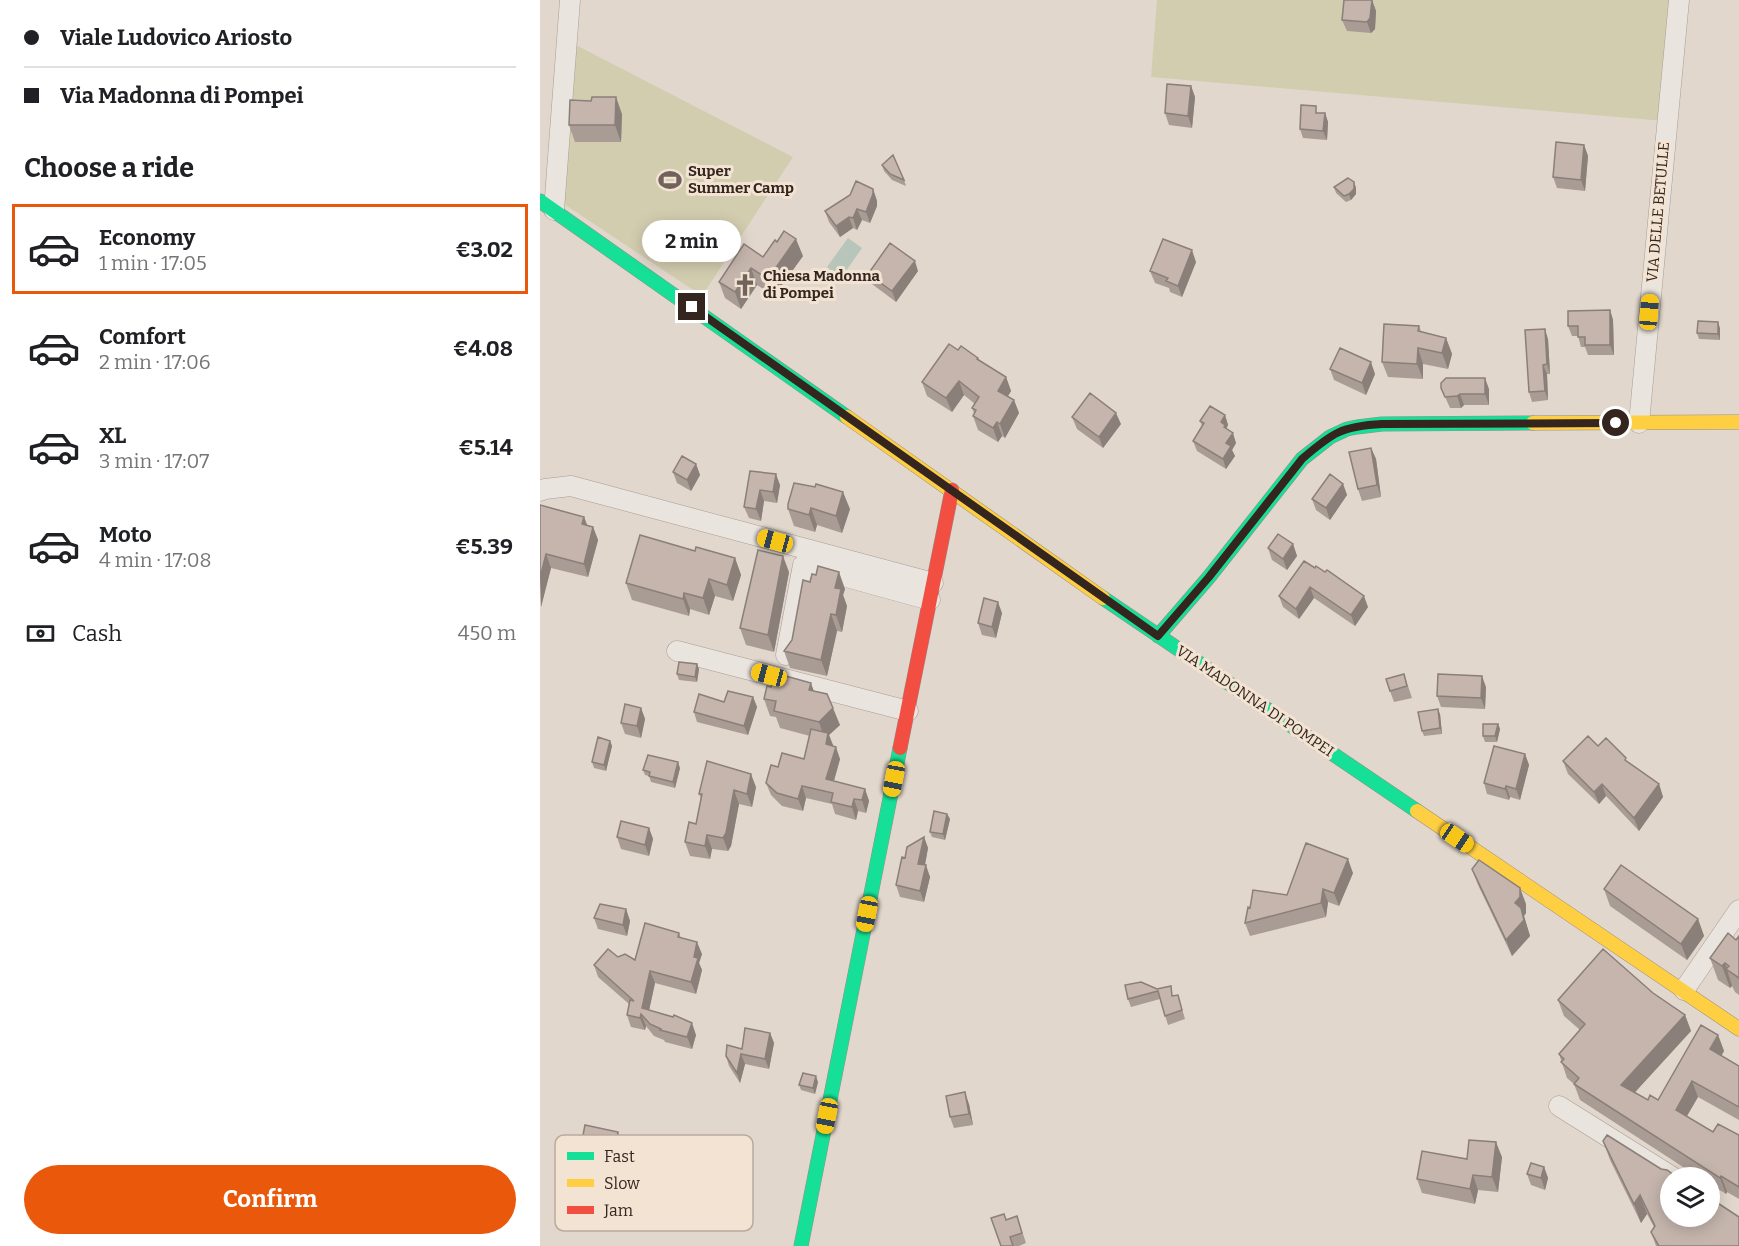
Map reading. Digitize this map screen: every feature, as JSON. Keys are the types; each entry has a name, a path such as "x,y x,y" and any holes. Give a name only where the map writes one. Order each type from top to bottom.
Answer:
{"street":[{"path":"547,206 570,0"},
{"name":"VIA DELLE BETULLE","path":"1639,423 1679,0"},
{"name":"VIA MADONNA DI POMPEI","path":"547,206 1158,636 1739,1029"},
{"path":"1158,636 1209,577 1302,459 1342,430 1361,425 1382,424 1739,422"},
{"path":"540,491 571,486 931,591"},
{"path":"801,1246 952,490"},
{"path":"786,655 803,565 931,591"},
{"path":"676,651 908,711"},
{"path":"1684,990 1739,910"},
{"path":"1559,1106 1660,1169"}],"shaded area":[{"path":"1157,0 1677,0 1664,121 1151,77"},
{"name":"Super Summer Camp","path":"572,43 793,157 702,296 561,202"},
{"path":"848,238 862,248 841,278 827,267"}],"building":[{"path":"1344,0 1372,0 1370,18 1367,22 1342,20"},
{"path":"1167,84 1191,86 1188,116 1165,113"},
{"path":"592,97 616,97 615,125 569,125 570,100 591,101"},
{"path":"1301,105 1316,106 1316,113 1325,113 1323,131 1300,129"},
{"path":"1556,142 1584,145 1581,180 1553,177"},
{"path":"893,155 904,180 890,174 882,165"},
{"path":"1348,178 1354,182 1354,189 1344,196 1334,187"},
{"path":"856,181 873,189 866,212 857,209 853,218 849,217 836,226 825,211 850,195"},
{"path":"784,231 796,239 768,279 751,268 735,292 719,282 744,244 763,257"},
{"path":"1163,239 1192,250 1178,286 1166,281 1168,278 1150,271"},
{"path":"890,243 915,261 892,291 868,274"},
{"path":"1610,310 1610,345 1585,345 1585,337 1578,337 1578,326 1568,326 1568,311"},
{"path":"1698,321 1718,322 1718,334 1697,333"},
{"path":"1384,324 1419,326 1418,331 1446,338 1442,353 1418,348 1417,364 1382,362"},
{"path":"1545,329 1547,364 1543,365 1545,391 1529,392 1525,330"},
{"path":"949,344 958,350 961,346 1006,377 998,391 1014,400 1000,424 997,422 993,428 973,416 976,410 972,408 979,397 959,381 946,398 922,382"},
{"path":"1340,348 1371,362 1362,383 1330,369"},
{"path":"1446,378 1485,378 1485,394 1460,394 1445,397 1441,383"},
{"path":"1090,393 1116,413 1099,437 1072,417"},
{"path":"1210,406 1225,415 1221,422 1233,433 1226,443 1231,446 1223,459 1193,441 1204,423 1200,421"},
{"path":"1371,448 1377,485 1358,489 1349,452"},
{"path":"682,456 696,464 687,480 673,472"},
{"path":"750,471 776,474 773,492 760,490 756,509 744,507"},
{"path":"1330,474 1343,484 1326,508 1312,499"},
{"path":"794,483 815,487 816,484 843,492 836,516 811,508 809,515 788,509"},
{"path":"540,505 584,517 582,524 593,527 584,564 546,554 540,578"},
{"path":"1278,534 1293,544 1283,559 1268,548"},
{"path":"640,535 695,551 696,547 735,558 727,585 709,579 703,598 684,593 683,599 626,583"},
{"path":"758,550 783,556 768,635 740,628"},
{"path":"1304,561 1325,572 1327,570 1364,596 1351,615 1310,587 1296,609 1279,596"},
{"path":"818,566 839,572 835,588 841,589 836,615 831,614 821,660 784,651 792,640 803,580 810,582 812,574 816,575"},
{"path":"984,598 998,602 992,627 978,623"},
{"path":"679,662 697,664 695,677 677,674"},
{"path":"775,673 811,683 809,690 827,694 833,708 819,722 774,711 776,701 764,699 767,686 771,687"},
{"path":"1404,674 1407,686 1390,691 1386,679"},
{"path":"1438,674 1482,676 1481,698 1437,696"},
{"path":"728,691 753,697 744,726 694,712 699,694 724,702"},
{"path":"625,704 641,708 637,726 621,723"},
{"path":"1438,709 1440,728 1422,731 1418,712"},
{"path":"1483,724 1498,724 1495,736 1483,736"},
{"path":"811,729 828,733 826,744 836,747 826,779 865,789 862,800 854,799 852,807 831,802 833,793 802,786 798,799 777,793 766,783 771,765 778,767 782,753 804,759"},
{"path":"1588,736 1598,746 1606,738 1626,758 1625,760 1659,784 1634,818 1602,784 1594,792 1563,761"},
{"path":"598,737 610,741 604,765 592,762"},
{"path":"1494,746 1525,754 1516,789 1506,786 1505,789 1484,783"},
{"path":"648,755 678,762 673,782 649,776 650,772 643,770"},
{"path":"707,761 751,774 747,794 734,790 726,833 723,838 707,835 705,846 685,842 689,822 696,824 702,794 699,794"},
{"path":"934,811 947,814 943,834 930,832"},
{"path":"621,821 649,828 645,845 617,837"},
{"path":"924,837 918,864 926,865 920,891 896,885 902,857 905,858 907,847"},
{"path":"1306,843 1348,859 1334,893 1323,889 1321,903 1245,923 1253,890 1287,895"},
{"path":"1479,860 1520,888 1520,897 1515,903 1521,908 1524,920 1506,940 1472,869"},
{"path":"1621,865 1698,919 1681,944 1604,889"},
{"path":"600,904 626,909 623,925 594,918"},
{"path":"645,923 679,933 678,937 697,942 694,957 698,958 691,982 650,971 642,1008 673,1017 674,1015 692,1023 687,1037 660,1030 650,1024 641,1014 640,1018 627,1015 630,1000 634,1001 594,965 608,949 618,957 625,954 635,960"},
{"path":"1728,933 1736,940 1739,936 1739,978 1726,969 1729,966 1725,963 1722,966 1710,958"},
{"path":"1603,949 1653,993 1685,1015 1621,1085 1648,1100 1650,1095 1658,1100 1701,1025 1718,1035 1710,1049 1739,1066 1739,1107 1692,1081 1676,1110 1713,1132 1718,1124 1739,1135 1739,1187 1721,1176 1720,1178 1720,1167 1703,1167 1574,1084 1579,1078 1561,1062 1564,1059 1559,1054 1585,1024 1558,1000"},
{"path":"1141,982 1157,989 1171,986 1172,996 1178,995 1182,1010 1165,1016 1158,991 1128,999 1125,985"},
{"path":"745,1028 770,1033 765,1059 741,1054 737,1073 726,1056 727,1045 742,1049"},
{"path":"803,1073 816,1076 813,1088 799,1085"},
{"path":"965,1092 969,1114 950,1117 946,1096"},
{"path":"585,1125 618,1132 617,1135 583,1135"},
{"path":"1607,1135 1660,1168 1660,1227 1720,1227 1720,1205 1739,1217 1739,1246 1659,1246 1651,1232 1655,1226 1640,1195 1634,1204 1603,1141"},
{"path":"1469,1140 1496,1142 1492,1177 1473,1175 1470,1189 1417,1179 1422,1151 1467,1159"},
{"path":"1531,1163 1544,1167 1541,1178 1527,1174"},
{"path":"1004,1214 1006,1220 1017,1216 1022,1233 1010,1237 1013,1246 1001,1246 991,1218"}],"traffic: fast":[{"path":"540,201 847,417"},
{"path":"1158,636 1209,577 1302,459 1330,437 1347,429 1382,424 1533,423"},
{"path":"1103,598 1417,811"},
{"path":"801,1246 900,748"}],"traffic: slow":[{"path":"847,417 1103,598"},
{"path":"1533,423 1739,422"},
{"path":"1417,811 1739,1029"}],"traffic: jam":[{"path":"900,748 952,490"}],"place":[{"name":"Super Summer Camp","path":"670,180"},
{"name":"Chiesa Madonna di Pompei","path":"745,285"}],"route":[{"path":"692,307 1158,636 1209,577 1302,459 1342,430 1361,425 1382,424 1616,423"}]}
